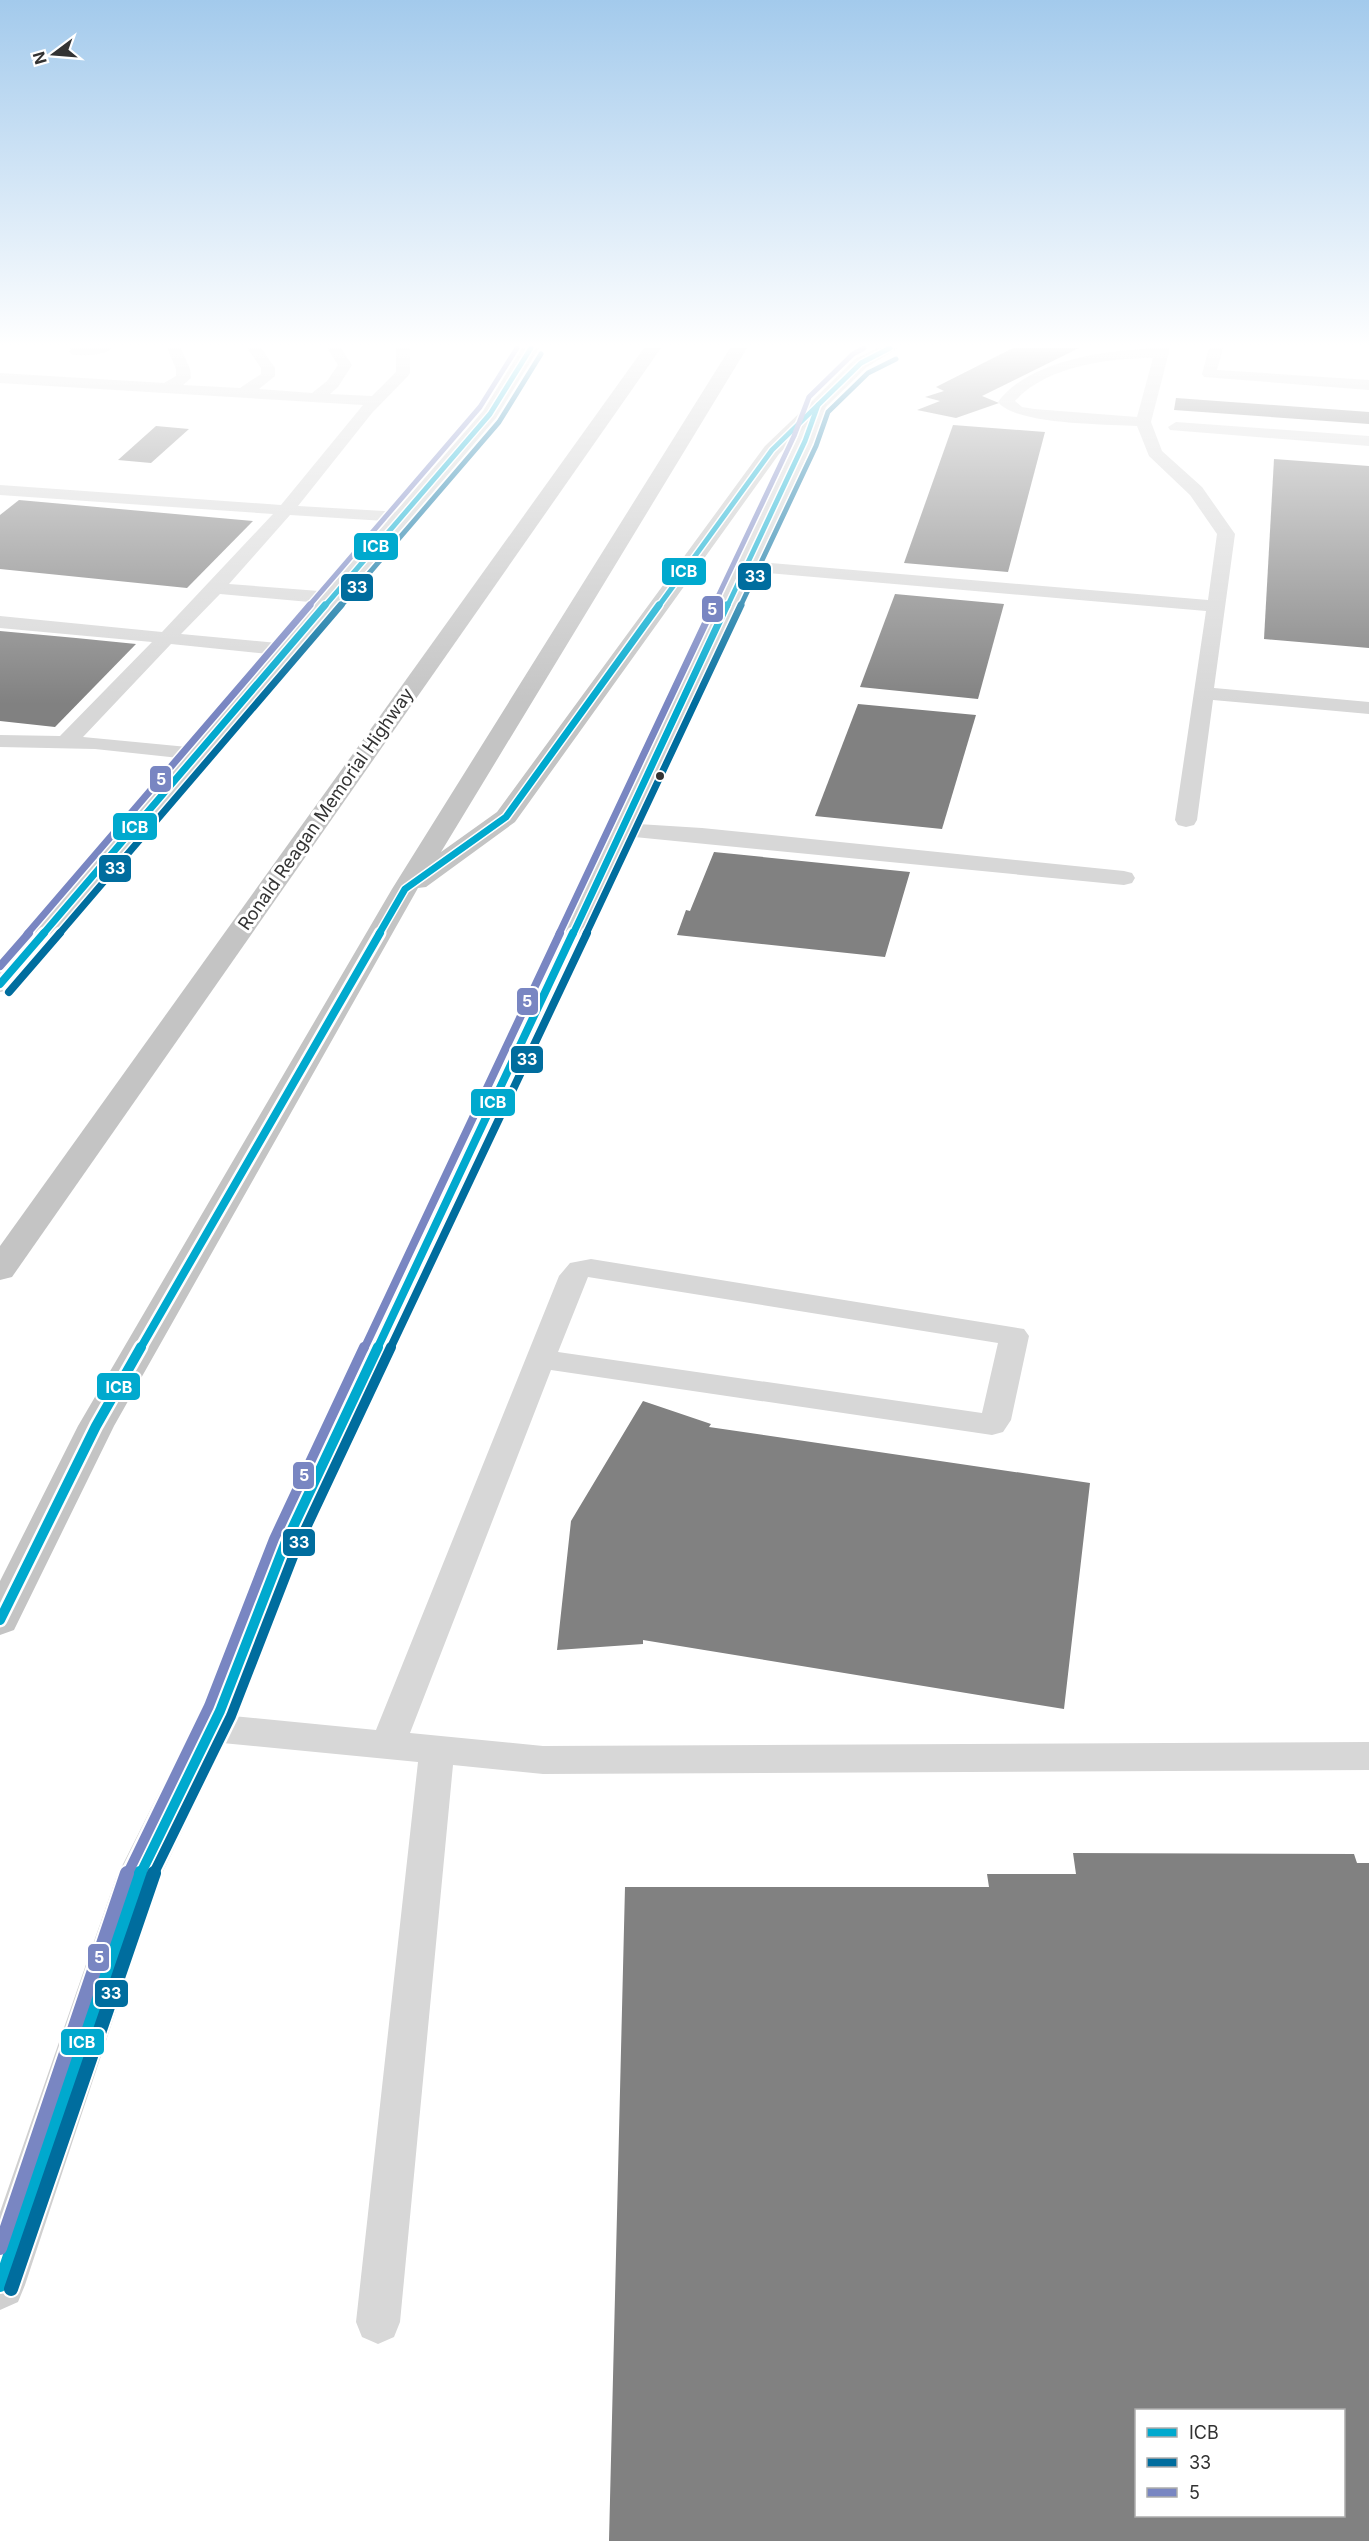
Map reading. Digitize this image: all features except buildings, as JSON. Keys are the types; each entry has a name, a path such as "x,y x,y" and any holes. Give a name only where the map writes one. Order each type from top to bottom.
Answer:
{"highway":[{"name":"Ronald Reagan Memorial Highway","path":"0,1270 569,467"},
{"path":"0,1620 96,1426 222,1202 405,889 666,467"},
{"path":"405,889 506,817 760,467"}],"main road":[{"path":"0,984 445,467"},
{"path":"0,2285 138,1878 212,1728 285,1544 793,467"}],"lane":[{"path":"66,742 164,638 215,588 286,510 321,467"},
{"path":"1170,467 1196,491 1226,534 1186,820"},
{"path":"0,490 401,517"},
{"path":"746,566 1217,606"},
{"path":"215,588 333,598"},
{"path":"0,622 288,650"},
{"path":"1204,693 1369,708"},
{"path":"0,741 66,742 198,754"},
{"path":"622,831 702,835 1124,878"},
{"path":"388,1745 540,1359 573,1276 580,1269 591,1268 1014,1336 996,1420 992,1425 540,1359"},
{"path":"212,1728 543,1760 1369,1756"},
{"path":"378,2322 437,1750"}],"transit line":[{"name":"5","path":"0,966 429,467"},
{"name":"ICB","path":"0,984 445,467"},
{"name":"33","path":"9,992 461,467"},
{"name":"ICB","path":"0,1620 96,1426 405,889 506,817 760,467"},
{"name":"5","path":"0,2248 127,1874 209,1706 274,1539 780,467"},
{"name":"ICB","path":"0,2285 138,1878 220,1711 285,1544 793,467"},
{"name":"33","path":"11,2289 149,1883 231,1716 296,1549 806,467"}]}
